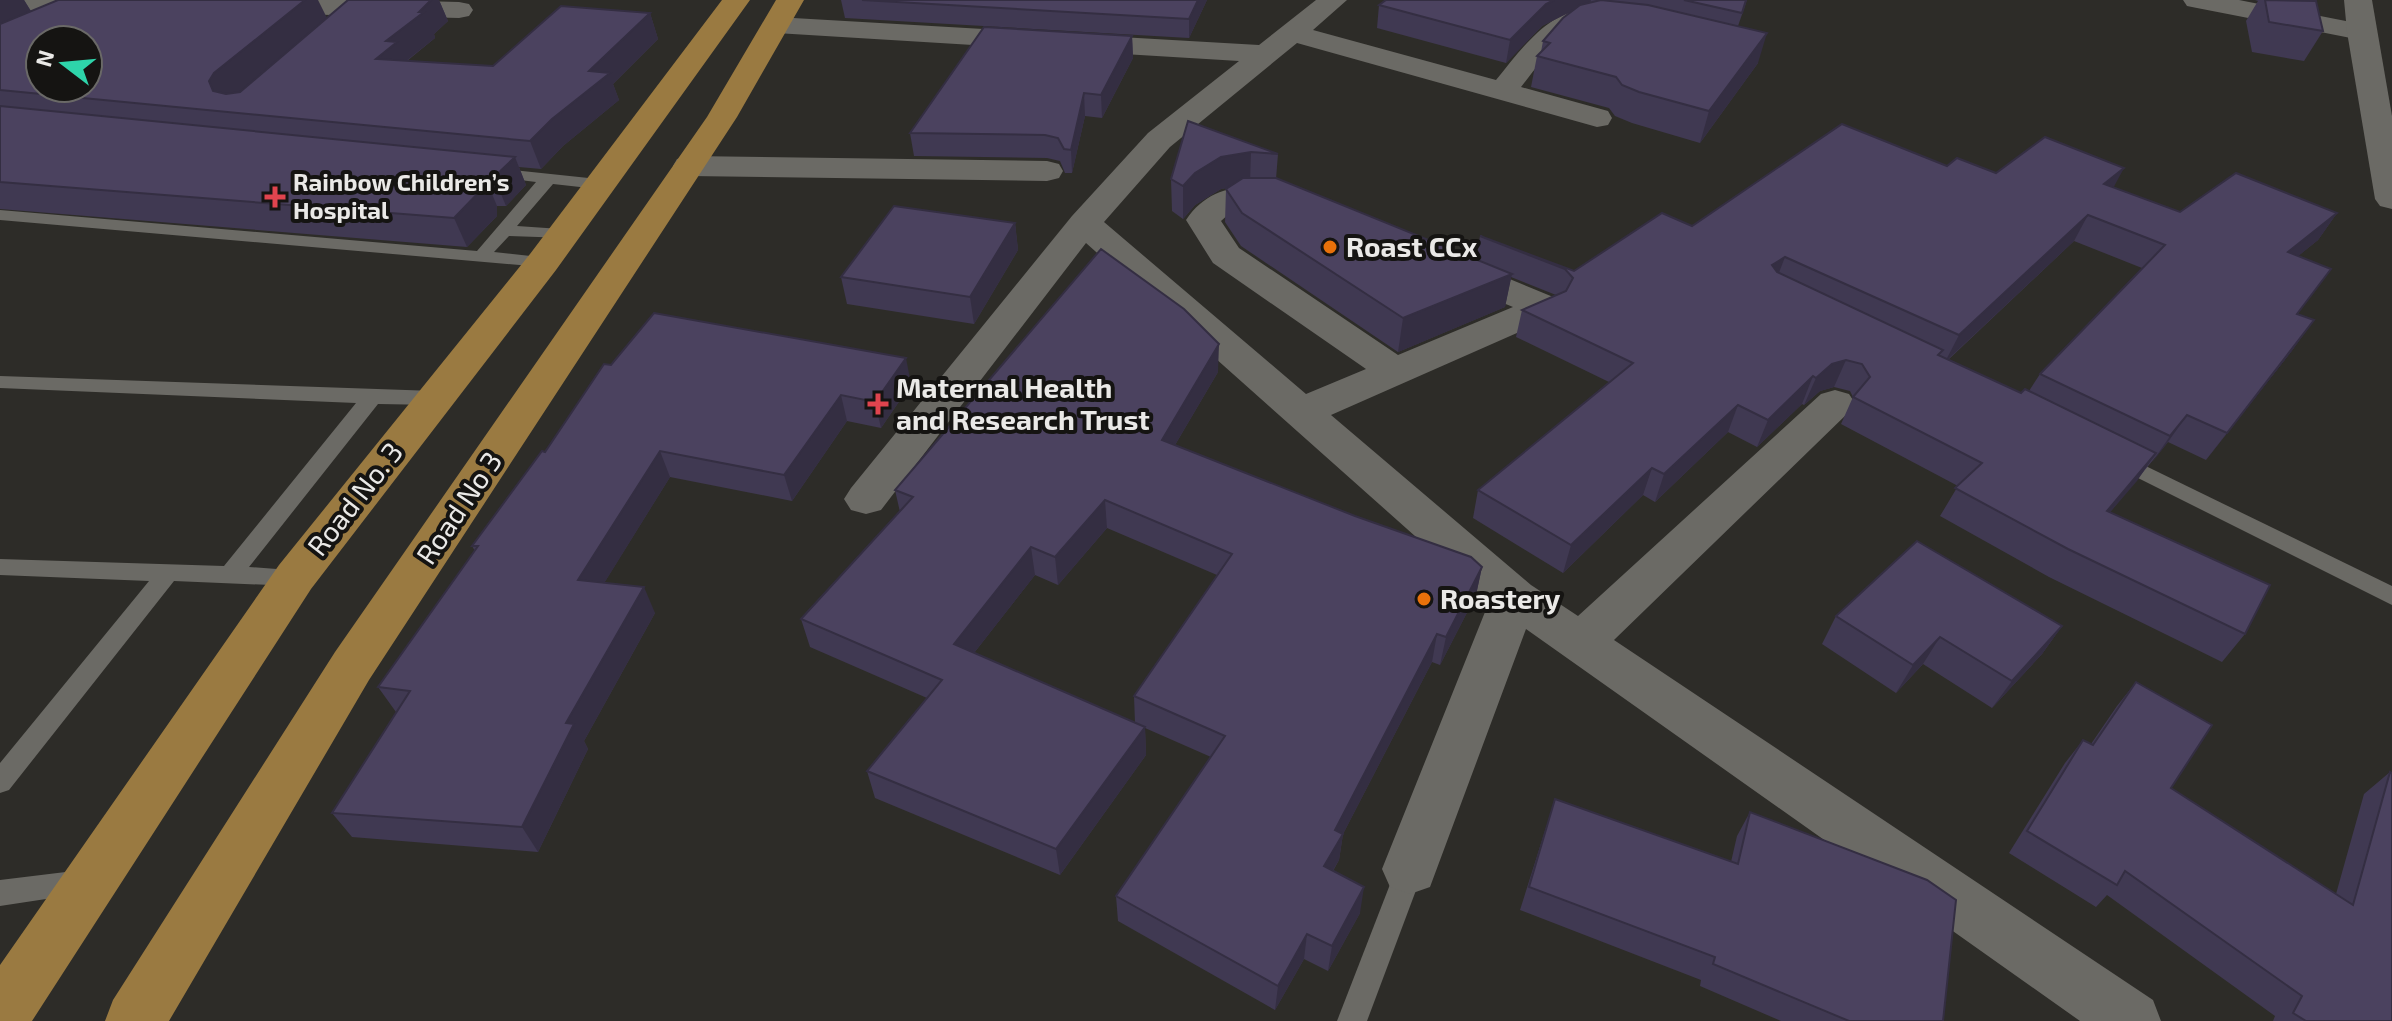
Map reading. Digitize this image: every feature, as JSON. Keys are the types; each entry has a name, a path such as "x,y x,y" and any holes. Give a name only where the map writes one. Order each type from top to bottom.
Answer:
{"main road":[{"name":"Road No. 3","path":"0,1017 295,577 552,248 736,0"},
{"name":"Road No 3","path":"135,1021 352,666 722,117 783,13"}],"street":[{"path":"866,499 1084,223 1159,140 1262,54 1333,0"},
{"path":"2197,0 2361,32"},
{"path":"2358,0 2361,32 2386,132 2392,199"},
{"path":"0,4 135,7"},
{"path":"51,24 96,4"},
{"path":"242,6 459,10"},
{"path":"313,50 361,7"},
{"path":"783,13 1262,54"},
{"path":"1502,92 1556,28 1585,17 1624,22"},
{"path":"1290,32 1597,118"},
{"path":"689,166 1047,171"},
{"path":"1314,212 1263,195 1244,196 1213,206 1203,220 1226,255 1396,372"},
{"path":"1084,223 1514,597 2131,1021"},
{"path":"1301,412 1545,307 1416,253"},
{"path":"1582,642 1835,403"},
{"path":"1410,869 1514,597"}],"lane":[{"path":"472,171 598,184"},
{"path":"481,257 549,178"},
{"path":"0,215 481,257 552,248"},
{"path":"504,230 552,248"},
{"path":"0,382 435,398"},
{"path":"229,576 372,397"},
{"path":"2093,447 2392,596"},
{"path":"0,567 295,577"},
{"path":"0,782 169,572"},
{"path":"1352,1021 1410,869"},
{"path":"0,893 88,882"}],"building":[{"path":"58,0 305,0 214,73 209,81 213,91 226,94 240,92 348,0 431,0 419,12 424,12 386,41 397,42 376,59 493,66 561,6 650,13 589,71 610,73 552,119 530,141 104,100 104,24 24,24 24,92 0,90 0,24"},
{"path":"862,0 1198,0 1189,19"},
{"path":"1386,0 1554,0 1546,4 1510,40 1379,5"},
{"path":"1601,0 1648,5 1767,33 1709,111 1639,92 1622,85 1616,77 1537,56 1550,43 1543,41 1563,18 1580,5"},
{"path":"1684,0 1746,0 1742,13"},
{"path":"2265,0 2316,1 2323,31 2269,22"},
{"path":"984,27 1132,36 1101,95 1084,93 1071,150 1064,149 1058,138 1045,135 910,133"},
{"path":"0,106 515,157 494,177 485,177 484,187 454,218 0,182"},
{"path":"1188,121 1278,154 1251,152 1221,157 1195,173 1183,186 1171,179"},
{"path":"1842,124 1947,166 1957,158 1996,173 2045,137 2124,168 2104,184 2180,212 2236,173 2337,213 2288,252 2331,269 2297,314 2314,320 2227,433 2187,415 2170,436 2040,374 2165,245 2088,215 1959,335 1785,257 1772,265 1777,272 1943,350 1938,355 2021,393 2025,389 2156,453 2107,511 2270,585 2245,634 2068,549 1955,488 1982,463 1853,397 1870,377 1862,364 1846,360 1832,364 1816,378 1813,376 1768,420 1738,405 1664,474 1652,468 1571,545 1478,490 1633,363 1522,310 1566,291 1573,278 1565,269 1480,236 1574,271 1662,213 1692,226"},
{"path":"1243,178 1276,178 1512,274 1403,318 1242,213 1226,189"},
{"path":"894,206 1015,223 970,297 841,277"},
{"path":"1101,249 1184,309 1219,344 1162,440 1355,516 1471,557 1482,567 1446,637 1437,634 1335,830 1343,834 1324,866 1364,887 1332,946 1307,934 1278,986 1116,896 1225,736 1134,696 1232,554 1105,500 1055,557 1031,547 954,644 1145,727 1056,849 867,771 942,680 801,619 913,497 895,490"},
{"path":"654,313 906,358 875,402 841,395 784,475 660,451 578,580 644,587 566,723 574,724 522,827 332,813 410,691 378,687 478,546 472,546 542,451 545,452 604,364 611,365"},
{"path":"1917,541 2062,626 2012,681 1940,637 1913,665 1836,616"},
{"path":"2136,682 2212,725 2171,788 2353,905 2392,773 2392,1021 2306,1021 2293,1013 2302,996 2125,871 2117,885 2027,831 2083,740 2093,745"},
{"path":"1555,799 1738,864 1750,812 1927,880 1956,900 1943,1021 1849,1021 1713,964 1715,957 1529,887"}],"place":[{"name":"Rainbow Children’s Hospital","path":"275,197"},
{"name":"Roast CCx","path":"1330,247"},
{"name":"Maternal Health and Research Trust","path":"878,404"},
{"name":"Roastery","path":"1424,599"}]}
